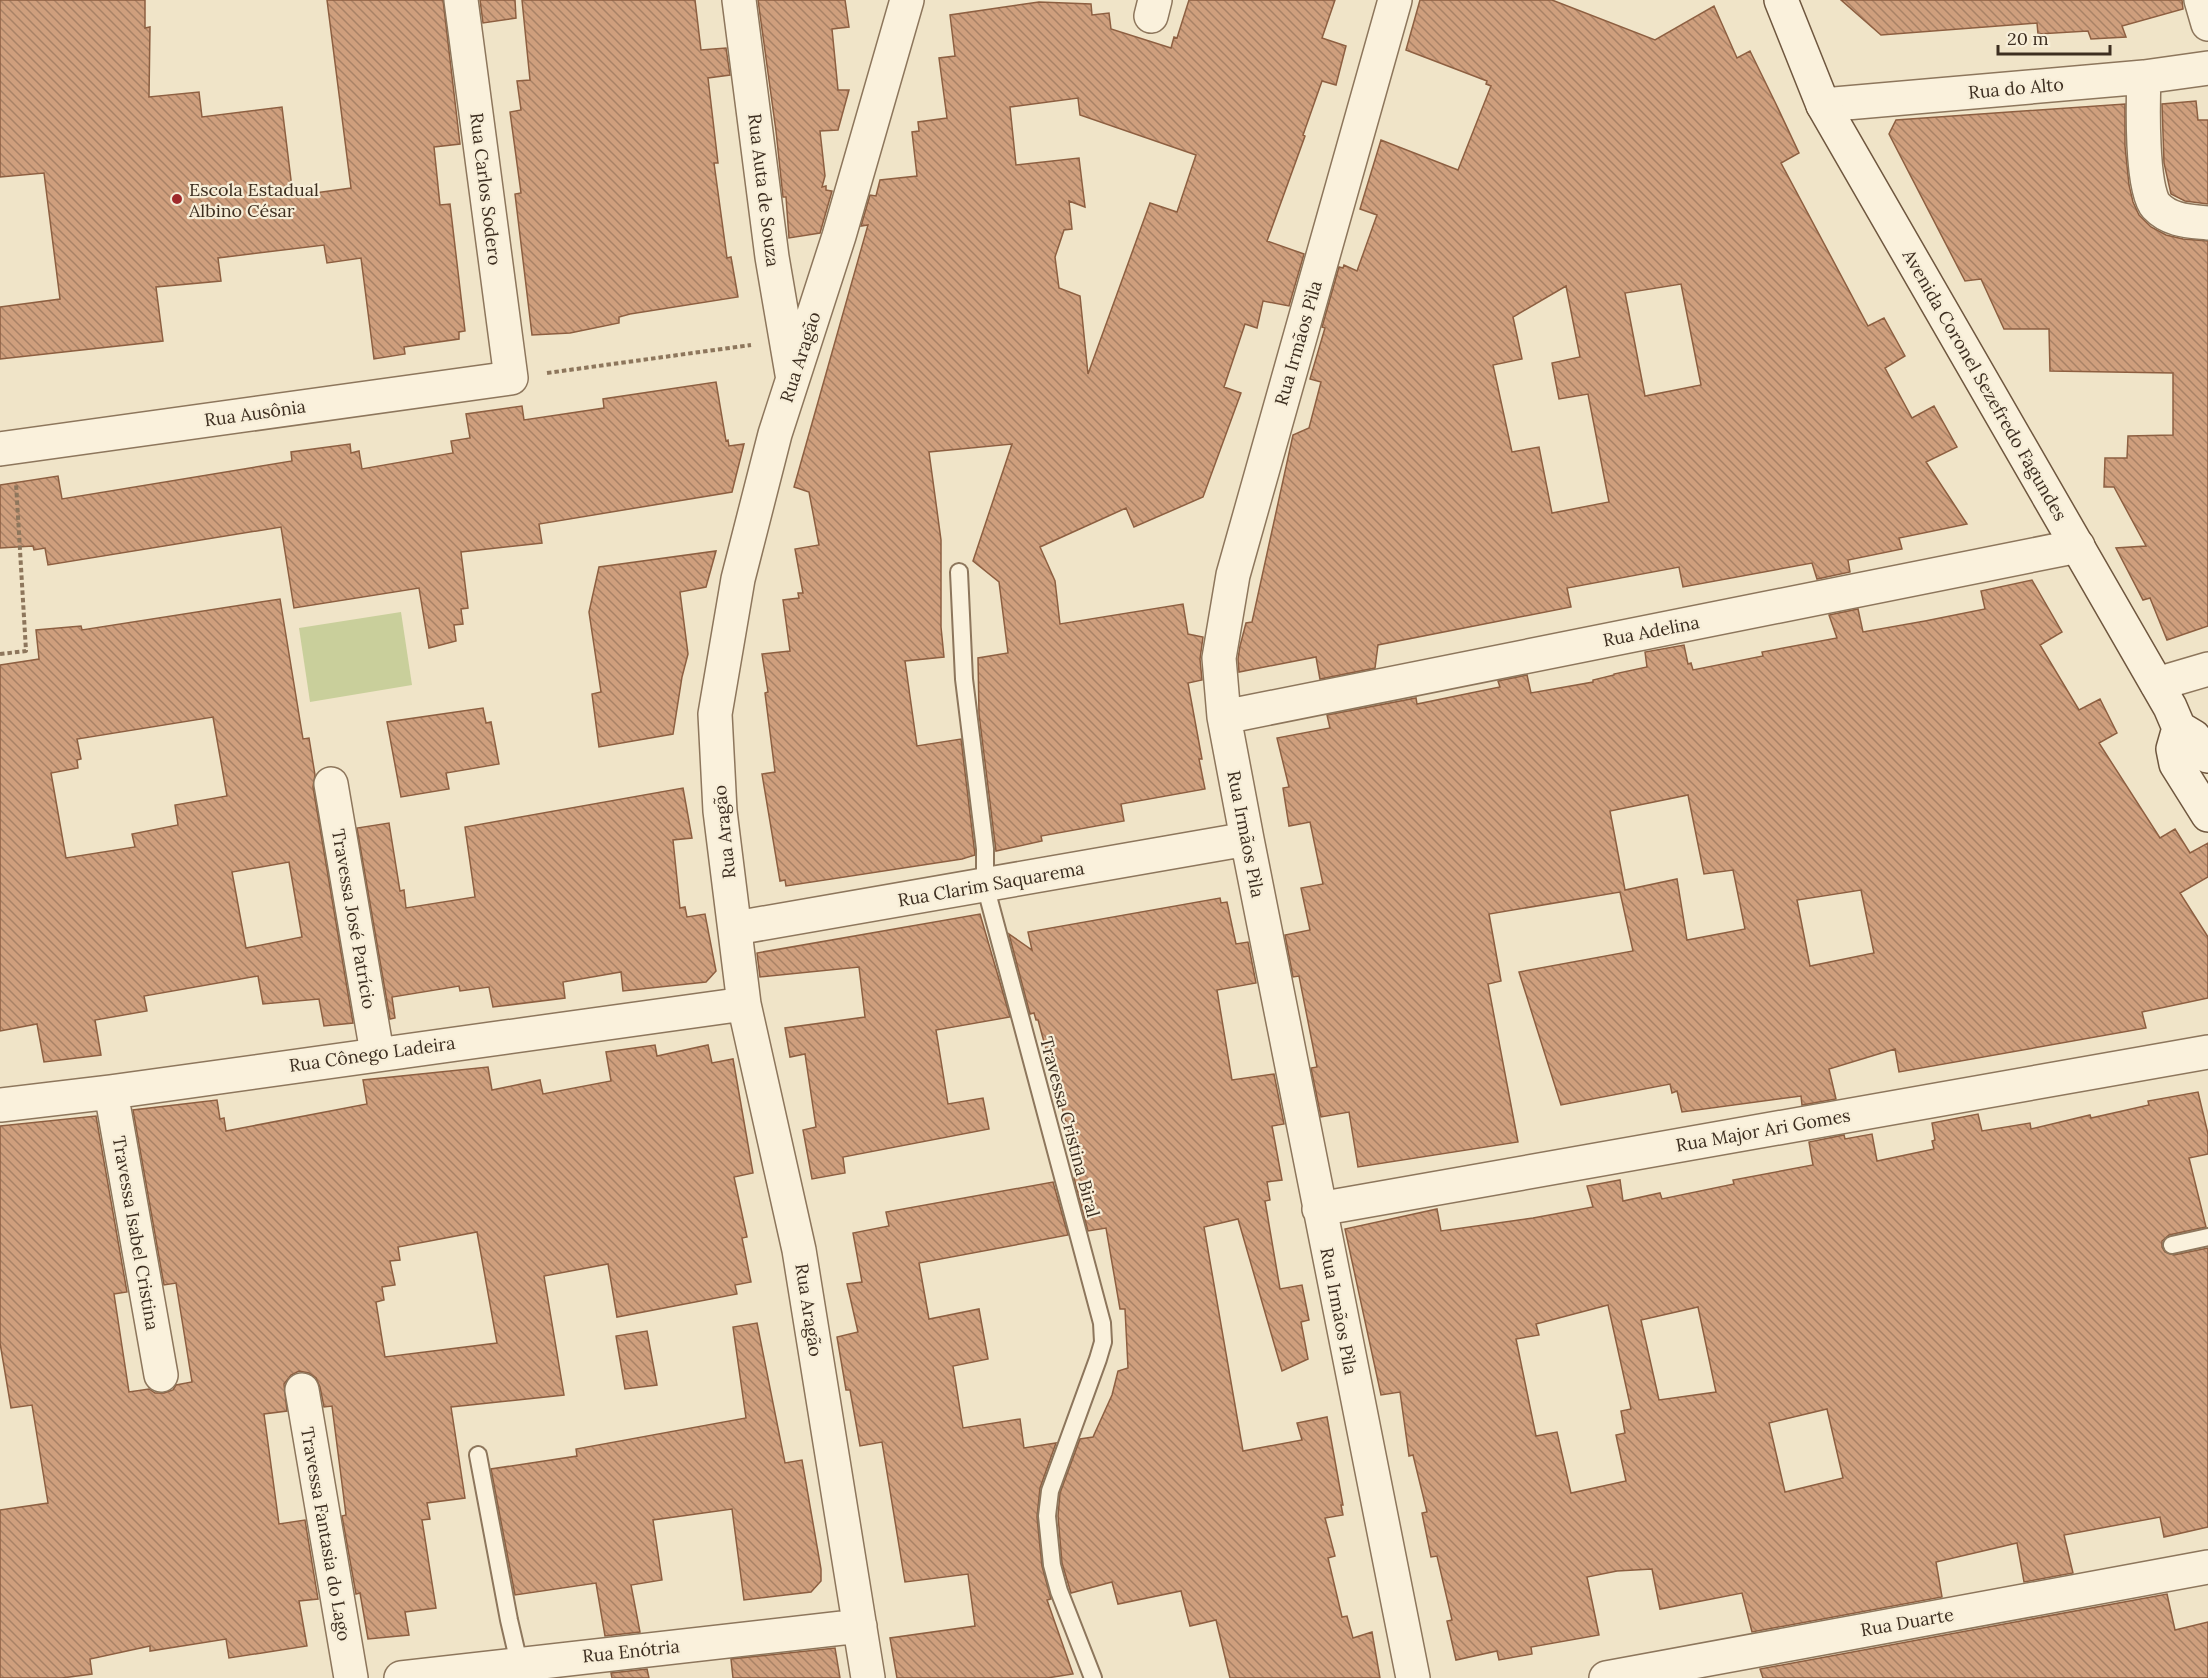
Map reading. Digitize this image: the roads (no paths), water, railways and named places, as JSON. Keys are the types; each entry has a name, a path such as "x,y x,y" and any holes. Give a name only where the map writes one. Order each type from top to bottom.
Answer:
{"street":[{"name":"Rua Carlos Sodero","path":"461,0 511,378"},
{"name":"Rua Auta de Souza","path":"739,0 772,257 793,379"},
{"name":"Rua Aragão","path":"868,1678 799,1250 744,1004 720,811 715,714 738,579 775,434 847,208 907,0"},
{"name":"Rua Irmãos Pìla","path":"1395,0 1233,575 1220,657 1224,717 1247,839 1413,1678"},
{"name":"Avenida Coronel Sezefredo Fagundes","path":"1781,0 1823,105 2157,684 2179,728 2194,737 2208,756"},
{"path":"2201,0 2208,24"},
{"name":"Rua do Alto","path":"1823,105 2144,77 2208,68"},
{"path":"2144,77 2143,118 2149,193 2155,205 2165,214 2178,220 2208,223"},
{"name":"Rua Ausônia","path":"7,448 511,378"},
{"name":"Rua Adelina","path":"1224,717 2078,546"},
{"path":"2157,684 2208,669"},
{"path":"2179,728 2173,749 2176,764 2208,814"},
{"name":"Travessa José Patrício","path":"331,784 377,1053"},
{"name":"Rua Clarim Saquarema","path":"736,928 1247,839"},
{"name":"Rua Cônego Ladeira","path":"0,1105 111,1092 377,1053 744,1004"},
{"name":"Rua Major Ari Gomes","path":"1319,1209 2208,1052"},
{"name":"Travessa Isabel Cristina","path":"111,1092 162,1375"},
{"name":"Travessa Fantasia do Lago","path":"302,1390 351,1678"},
{"name":"Rua Duarte","path":"1606,1678 2208,1567"},
{"name":"Rua Enótria","path":"401,1678 860,1626"}],"lane":[{"name":"Travessa Cristina Biral","path":"958,572 964,679 985,849 985,885 1101,1323 1103,1342 1050,1491 1047,1516 1052,1565 1059,1590 1093,1678"},
{"path":"2172,1245 2208,1237"},
{"path":"478,1455 519,1663"}],"place":[{"name":"Escola Estadual Albino César","path":"177,199"}]}
